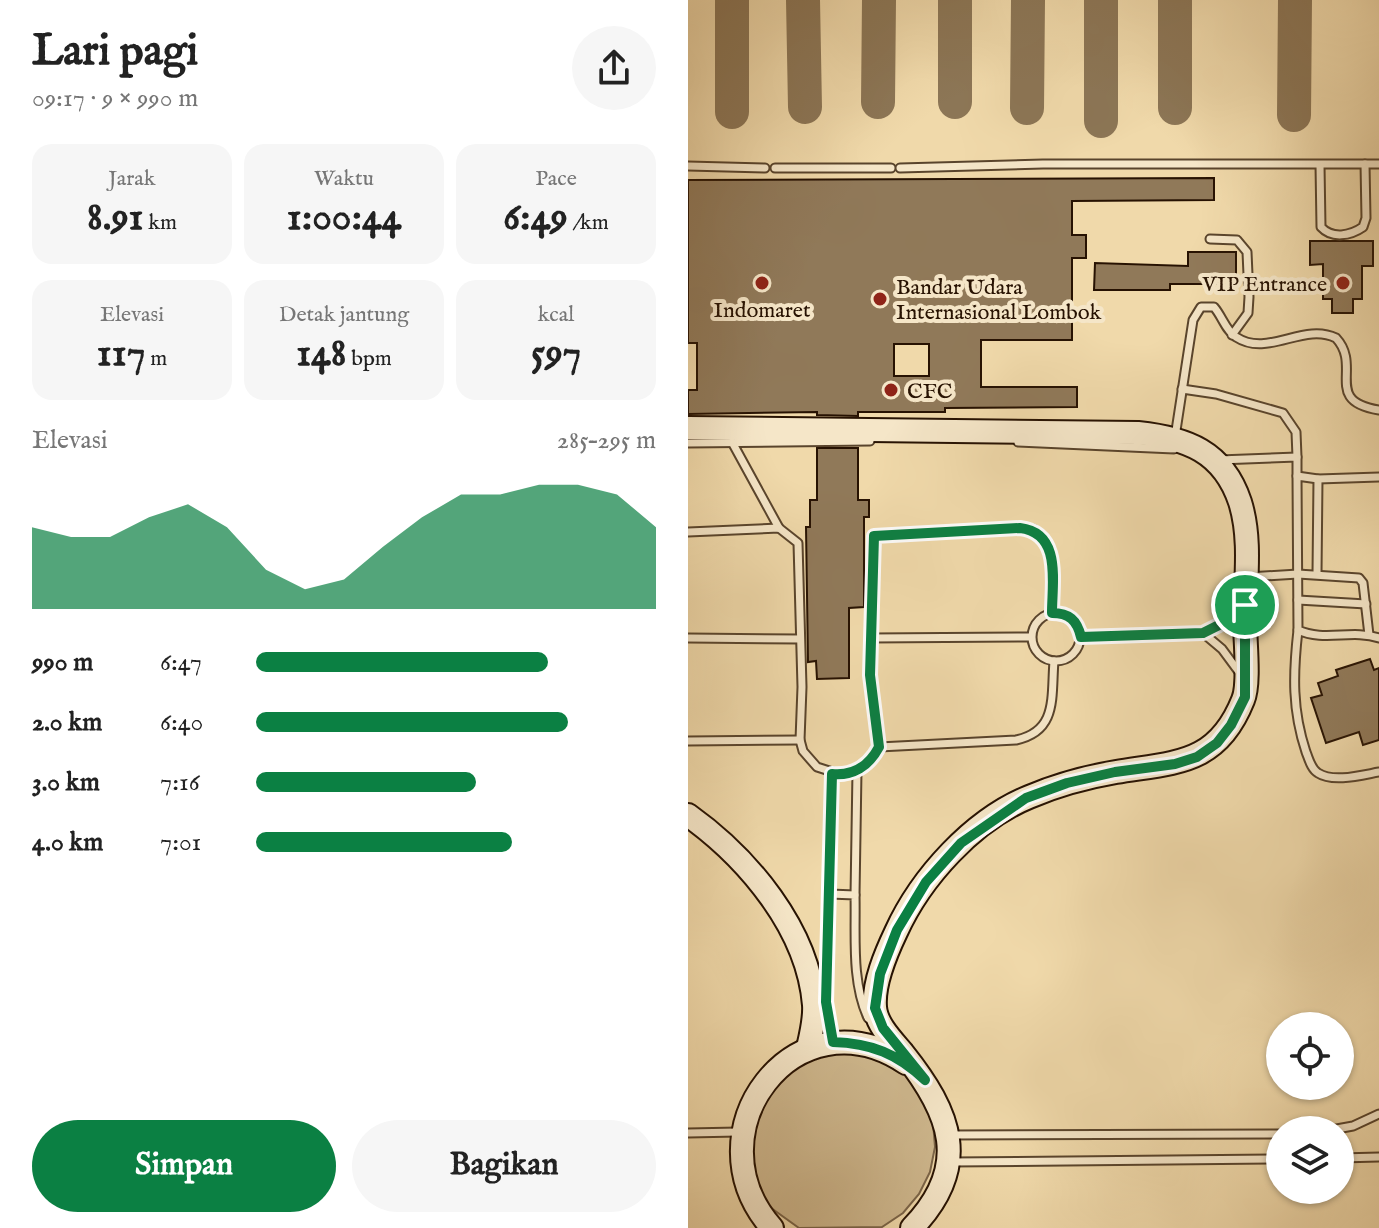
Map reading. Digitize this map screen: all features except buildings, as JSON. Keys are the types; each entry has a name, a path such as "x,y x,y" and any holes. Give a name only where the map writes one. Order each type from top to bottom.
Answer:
{"street":[{"path":"688,428 1138,433 1175,437 1209,455 1228,478 1240,501 1246,535 1245,697 1231,725 1217,743 1197,757 1067,783 1026,798 961,843 926,882 897,930 880,974 875,1008 883,1028 925,1080 940,1106 948,1135 948,1162 941,1188 928,1211 912,1228"},
{"path":"688,815 717,836 745,865 774,902 794,939 809,979 814,1007 808,1048"},
{"path":"772,1228 757,1212 740,1176 738,1132 744,1110 769,1072 787,1058 808,1048 833,1042 874,1047 893,1054 925,1080"}],"lane":[{"path":"1320,165 1321,227 1326,232 1344,235 1363,227 1366,218 1365,164"},
{"path":"775,168 1379,164"},
{"path":"688,166 765,168"},
{"path":"1210,239 1237,240 1247,252 1248,313 1232,335"},
{"path":"1175,437 1196,312 1201,307 1214,307 1232,335 1241,340 1265,344 1317,333 1336,338 1345,355 1346,388 1350,400 1358,407 1379,410"},
{"path":"1182,389 1216,394 1283,413 1296,432 1298,630 1293,692 1299,731 1312,767 1319,774 1330,777 1379,772"},
{"path":"911,440 987,441"},
{"path":"688,443 882,441"},
{"path":"732,442 779,528"},
{"path":"1003,442 1209,455 1297,457"},
{"path":"1297,476 1318,479 1379,477"},
{"path":"1317,574 1318,479"},
{"path":"688,532 779,528 786,530 798,543 800,740 809,760 832,774 857,771 874,757 879,747 870,675 873,540 877,534 1033,529 1044,537 1049,548 1052,613"},
{"path":"1246,577 1317,574 1359,578 1363,583 1369,635"},
{"path":"1298,600 1366,604"},
{"path":"1081,637 1203,633 1225,622 1245,605"},
{"path":"1052,613 1063,613 1072,618 1081,637 1073,655 1054,661 1042,657 1031,637 1038,620 1052,613"},
{"path":"1298,630 1314,637 1369,635 1379,638"},
{"path":"1203,633 1233,663 1244,682"},
{"path":"871,638 1031,637"},
{"path":"688,638 800,639"},
{"path":"879,747 1016,740 1037,734 1045,726 1049,711 1054,661"},
{"path":"688,741 800,740"},
{"path":"857,771 856,968 862,1004 870,1022 893,1054"},
{"path":"832,774 826,1002 833,1042"},
{"path":"830,894 855,895"},
{"path":"1354,1126 1379,1114"},
{"path":"688,1133 738,1132"},
{"path":"948,1135 1266,1134"},
{"path":"1354,1158 1379,1157"},
{"path":"948,1162 1266,1159"}],"shaded area":[{"path":"845,1047 892,1062 911,1078 925,1099 933,1122 935,1147 930,1172 919,1194 903,1213 882,1227 799,1228 767,1205 754,1185 744,1137 776,1071"}],"taxiway":[{"path":"732,0 732,112"},
{"path":"803,0 805,107"},
{"path":"878,102 879,0"},
{"path":"955,0 955,102"},
{"path":"1027,108 1028,0"},
{"path":"1101,0 1101,121"},
{"path":"1175,0 1175,108"},
{"path":"1294,115 1295,0"}],"place":[{"name":"Indomaret","path":"762,283"},
{"name":"VIP Entrance","path":"1343,283"},
{"name":"Bandar Udara Internasional Lombok","path":"880,299"},
{"name":"CFC","path":"891,390"}],"route":[{"path":"1033,529 1044,537 1049,548 1052,613 1063,613 1072,618 1078,625 1081,637 1203,633 1225,622 1245,605 1245,697 1231,725 1217,743 1197,757 1175,764 1115,772 1067,783 1026,798 994,817 961,843 926,882 897,930 880,974 875,1008 883,1028 925,1080 893,1054 854,1043 833,1042 826,1002 832,774 857,771 874,757 879,747 870,675 874,536 940,530 1033,529"}]}
